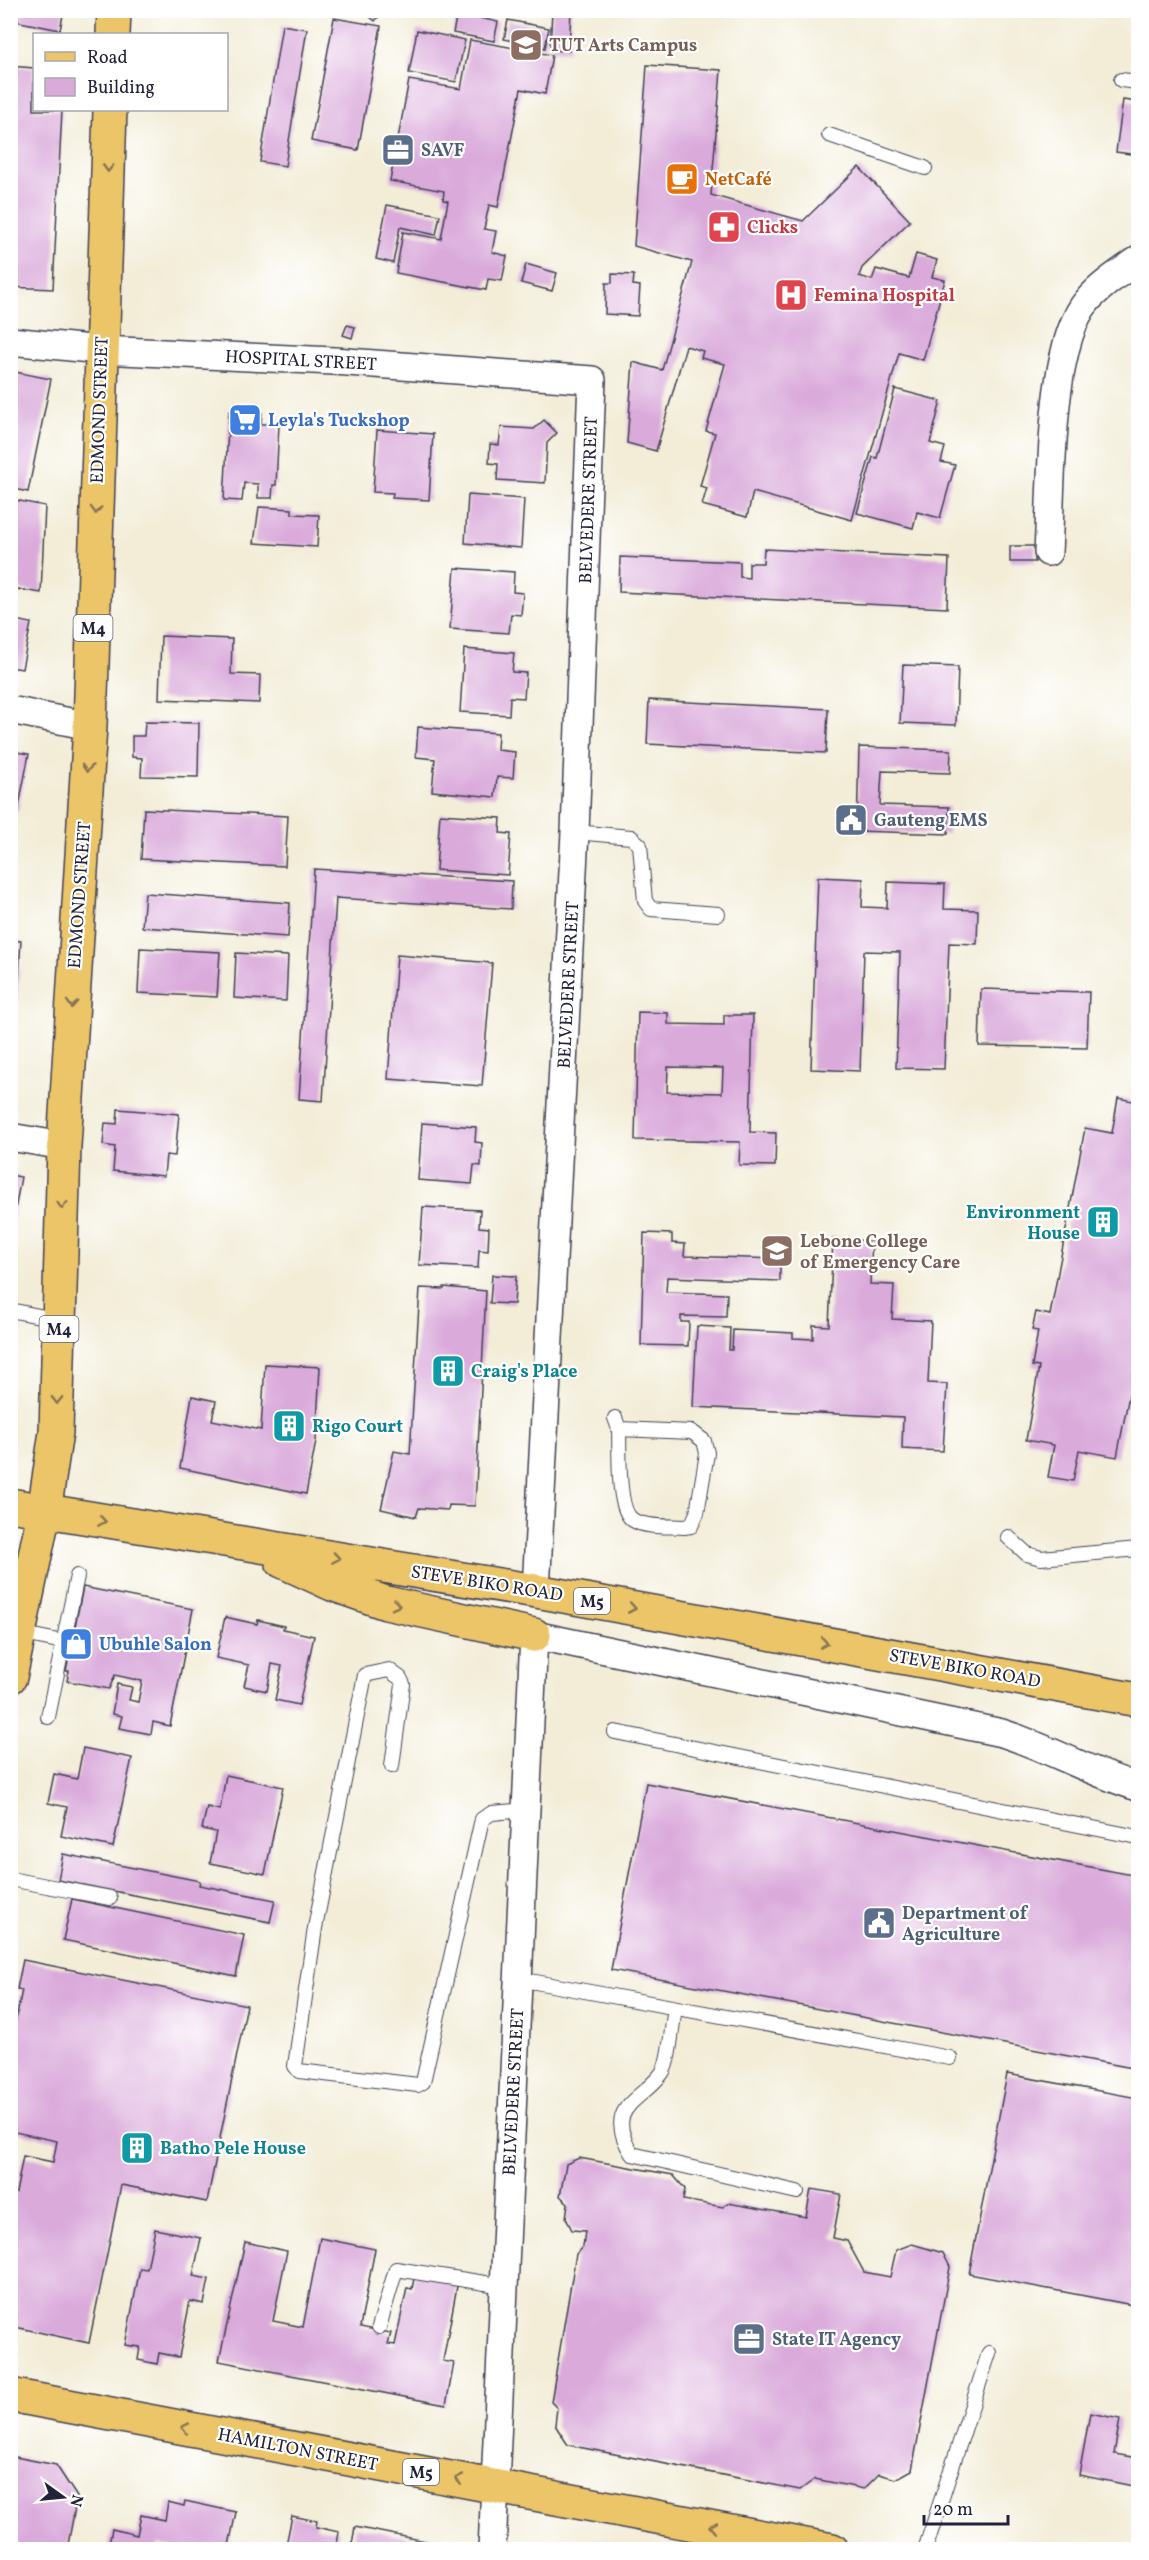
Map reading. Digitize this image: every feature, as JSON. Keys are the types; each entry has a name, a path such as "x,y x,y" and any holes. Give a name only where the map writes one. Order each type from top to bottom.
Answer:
{"main road":[{"path":"113,33 114,10"},
{"name":"EDMOND STREET","path":"10,1677 44,1512 57,1432 64,1146 90,726 110,111"},
{"name":"STEVE BIKO ROAD","path":"10,1505 536,1590 1138,1700"},
{"path":"245,1544 332,1584 386,1603 534,1635"},
{"name":"HAMILTON STREET","path":"10,2395 832,2550"}],"street":[{"path":"1048,552 1058,392 1064,347 1087,300 1138,260"},
{"name":"HOSPITAL STREET","path":"10,341 101,350 334,361 592,380"},
{"name":"BELVEDERE STREET","path":"536,1590 575,832 592,380"},
{"path":"10,710 90,726"},
{"path":"10,1137 64,1146"},
{"path":"534,1635 753,1683 1002,1733 1041,1745 1104,1777 1138,1787"},
{"name":"BELVEDERE STREET","path":"492,2550 534,1635"}],"lane":[{"path":"1121,80 1138,82"},
{"path":"830,135 925,168"},
{"path":"575,832 631,837 640,845 645,901 651,909 718,914"},
{"path":"10,1310 59,1320"},
{"path":"617,1424 692,1432 704,1441 707,1453 697,1513 690,1526 641,1523 634,1521 624,1510 617,1424"},
{"path":"1008,1537 1027,1554 1041,1558 1138,1549"},
{"path":"48,1717 77,1576"},
{"path":"20,1633 63,1642"},
{"path":"392,1766 403,1684 400,1678 389,1670 365,1675 315,1928 295,2066 299,2071 418,2085 423,2082 457,1940 482,1819 492,1813 526,1810"},
{"path":"615,1732 1138,1837"},
{"path":"10,1879 110,1898"},
{"path":"519,1979 950,2058"},
{"path":"675,2008 663,2072 627,2105 622,2126 623,2140 632,2154 797,2192"},
{"path":"379,2327 396,2269 504,2286"},
{"path":"925,2550 988,2353"}],"building":[{"path":"17,10 64,10 60,30 15,21"},
{"path":"362,10 384,10 375,21"},
{"path":"552,10 571,10 569,51 550,50"},
{"path":"457,13 498,22 494,41 453,33"},
{"path":"334,18 381,26 358,150 311,141"},
{"path":"508,20 549,28 545,48 504,39"},
{"path":"282,25 307,29 285,166 260,162"},
{"path":"417,30 465,40 456,82 409,73"},
{"path":"470,40 552,55 545,94 521,89 498,207 489,205 484,229 496,231 492,252 507,256 502,281 488,279 486,290 396,273 403,232 441,239 448,201 443,200 444,191 390,181 409,80 461,89"},
{"name":"Femina Hospital","path":"647,65 721,70 711,195 803,221 859,167 910,221 862,268 859,276 872,280 876,269 909,278 916,254 937,260 932,277 945,280 923,360 899,353 852,520 753,492 747,517 702,505 707,488 700,486 715,433 706,431 725,364 701,358 703,351 686,346 656,451 627,443 633,362 662,370 692,262 634,246"},
{"path":"10,66 33,68 33,111 62,111 53,289 10,287 10,188 17,67 10,98"},
{"path":"1123,100 1138,102 1138,155 1116,152"},
{"path":"387,205 440,215 436,235 400,227 393,263 376,259"},
{"path":"526,264 557,273 552,291 521,283"},
{"path":"612,274 634,275 633,285 640,286 638,316 605,314 606,283 612,283"},
{"path":"347,325 355,327 352,338 343,335"},
{"path":"10,371 51,379 28,492 10,488"},
{"path":"895,389 941,401 930,443 945,447 941,462 955,465 940,518 917,512 913,528 857,513 873,457 877,458"},
{"path":"229,411 262,413 261,424 279,424 276,485 273,485 272,498 258,498 258,484 244,483 242,501 224,500"},
{"path":"544,420 557,433 547,443 545,483 497,480 498,464 489,463 490,444 499,445 501,427 534,429"},
{"path":"377,430 433,434 429,500 392,498 393,493 373,492"},
{"path":"468,495 524,499 521,548 465,543"},
{"path":"10,499 45,506 41,593 10,588"},
{"path":"259,507 292,509 292,514 319,515 317,547 254,543"},
{"path":"1010,546 1035,546 1035,562 1010,562"},
{"path":"764,549 949,558 947,608 619,592 620,557 740,562 740,577 749,578 749,563 763,563"},
{"path":"455,568 514,572 513,592 523,593 521,615 511,614 509,633 450,629"},
{"path":"10,619 31,623 22,669 10,667"},
{"path":"161,636 232,639 231,674 260,675 259,703 159,699"},
{"path":"464,649 514,653 512,672 526,673 524,698 510,697 509,715 460,712"},
{"path":"903,665 958,667 956,725 900,723"},
{"path":"649,700 828,709 826,753 647,744"},
{"path":"145,722 199,723 198,777 141,776 142,758 132,757 132,736 144,736"},
{"path":"418,727 498,733 497,750 515,752 513,778 497,777 495,797 432,791 435,759 416,757"},
{"path":"859,747 951,750 950,773 882,771 880,805 949,807 948,834 857,831"},
{"path":"10,751 29,754 18,811 10,810"},
{"path":"144,809 288,816 285,866 141,859"},
{"path":"440,814 501,818 500,833 511,834 508,875 436,870"},
{"path":"314,869 512,881 511,909 336,898 323,1101 299,1099"},
{"path":"818,877 863,879 862,907 887,908 888,882 945,884 944,909 978,910 977,944 949,943 944,1069 896,1068 900,952 864,951 860,1071 811,1069"},
{"path":"145,893 290,903 288,937 142,927"},
{"path":"10,940 21,941 12,1080 10,1080"},
{"path":"140,948 220,952 217,997 138,993"},
{"path":"236,953 288,956 286,1001 234,998"},
{"path":"397,955 492,963 482,1086 388,1079"},
{"path":"981,989 1089,992 1087,1048 979,1046"},
{"path":"638,1012 668,1013 668,1024 724,1025 724,1015 753,1015 750,1132 776,1133 775,1166 739,1165 740,1142 635,1140","holes":["668,1067 723,1068 722,1093 667,1092"]},
{"name":"Environment House","path":"1118,1098 1138,1102 1138,1349 1117,1457 1079,1450 1073,1481 1048,1477 1054,1445 1026,1440 1039,1367 1032,1366 1038,1331 1032,1330 1036,1312 1050,1315 1085,1128 1112,1133"},
{"path":"118,1109 179,1114 175,1156 166,1155 164,1176 113,1171 115,1147 103,1145 105,1123 117,1124"},
{"path":"422,1123 476,1127 475,1142 482,1143 481,1166 474,1165 472,1184 418,1180"},
{"path":"10,1175 21,1177 12,1227 10,1227"},
{"path":"423,1207 480,1210 479,1227 489,1228 488,1251 479,1250 478,1268 419,1265"},
{"path":"644,1233 672,1234 672,1243 685,1244 684,1256 780,1259 780,1281 667,1277 666,1292 727,1294 726,1317 681,1316 681,1322 689,1322 688,1346 641,1345"},
{"path":"833,1239 872,1241 870,1284 894,1285 892,1319 931,1321 928,1383 947,1384 943,1451 902,1449 903,1417 693,1407 697,1326 730,1328 729,1350 732,1350 733,1330 793,1333 793,1338 813,1339 813,1325 829,1326"},
{"path":"492,1275 516,1276 514,1304 490,1303"},
{"name":"Craig's Place","path":"444,1287 486,1291 475,1506 449,1505 448,1510 419,1508 416,1517 381,1509 394,1451 410,1454 420,1288 444,1289"},
{"name":"Rigo Court","path":"265,1364 320,1367 316,1441 306,1494 180,1468 192,1396 216,1401 212,1420 261,1430"},
{"path":"83,1587 193,1609 170,1726 153,1722 151,1734 119,1728 122,1716 112,1714 117,1684 132,1687 129,1700 138,1702 142,1681 115,1675 109,1689 67,1681 69,1671 66,1671"},
{"path":"225,1617 257,1624 258,1620 314,1636 299,1705 275,1700 282,1666 272,1664 267,1691 244,1686 249,1665 216,1658"},
{"path":"83,1748 132,1758 113,1847 61,1836 67,1807 48,1803 54,1774 77,1779"},
{"path":"226,1775 283,1787 265,1874 210,1863 216,1832 202,1829 207,1807 220,1810"},
{"name":"Department of Agriculture","path":"646,1783 1138,1876 1138,2069 611,1970"},
{"path":"63,1854 200,1881 199,1885 275,1900 270,1922 58,1880"},
{"path":"72,1899 244,1935 236,1976 63,1940"},
{"name":"Batho Pele House","path":"23,1960 247,2005 207,2202 121,2185 89,2343 10,2326 10,2192 16,2193 23,2156 53,2162 57,2141 10,2131 10,2049 22,1990 17,1989"},
{"path":"1007,2074 1138,2098 1138,2306 969,2274"},
{"name":"State IT Agency","path":"579,2158 673,2175 685,2189 683,2200 723,2207 728,2203 806,2217 811,2189 841,2194 833,2238 847,2241 864,2272 890,2277 896,2250 912,2244 943,2253 950,2267 912,2470 896,2479 879,2474 864,2489 815,2479 800,2490 568,2445 555,2425 557,2408 551,2402 576,2254 583,2246 585,2231 572,2230 566,2218 568,2203 560,2196 566,2164"},
{"path":"155,2229 201,2238 193,2276 209,2279 204,2304 190,2301 179,2357 159,2353 157,2364 138,2360 140,2347 125,2345 140,2268 147,2269"},
{"path":"320,2238 375,2249 360,2327 391,2333 388,2344 395,2345 407,2288 412,2289 415,2273 458,2281 443,2361 454,2363 446,2405 219,2361 245,2242 287,2251 273,2321 303,2327"},
{"path":"1090,2413 1120,2419 1114,2454 1138,2458 1138,2487 1079,2475"},
{"path":"10,2456 56,2465 77,2497 67,2550 10,2550"},
{"path":"185,2501 236,2512 228,2550 185,2550 158,2544 157,2550 108,2550 112,2529 137,2535 141,2515 165,2520 168,2502 184,2506"},
{"path":"292,2516 317,2521 316,2527 339,2532 336,2550 285,2550"},
{"path":"355,2527 436,2543 435,2550 351,2550"}],"place":[{"name":"TUT Arts Campus","path":"526,45"},
{"name":"SAVF","path":"398,150"},
{"name":"NetCafé","path":"682,179"},
{"name":"Clicks","path":"724,227"},
{"name":"Femina Hospital","path":"791,295"},
{"name":"Leyla's Tuckshop","path":"245,420"},
{"name":"Gauteng EMS","path":"851,820"},
{"name":"Environment House","path":"1103,1222"},
{"name":"Lebone College of Emergency Care","path":"777,1251"},
{"name":"Craig's Place","path":"448,1371"},
{"name":"Rigo Court","path":"289,1426"},
{"name":"Ubuhle Salon","path":"76,1644"},
{"name":"Department of Agriculture","path":"879,1923"},
{"name":"Batho Pele House","path":"137,2148"},
{"name":"State IT Agency","path":"749,2339"}]}
